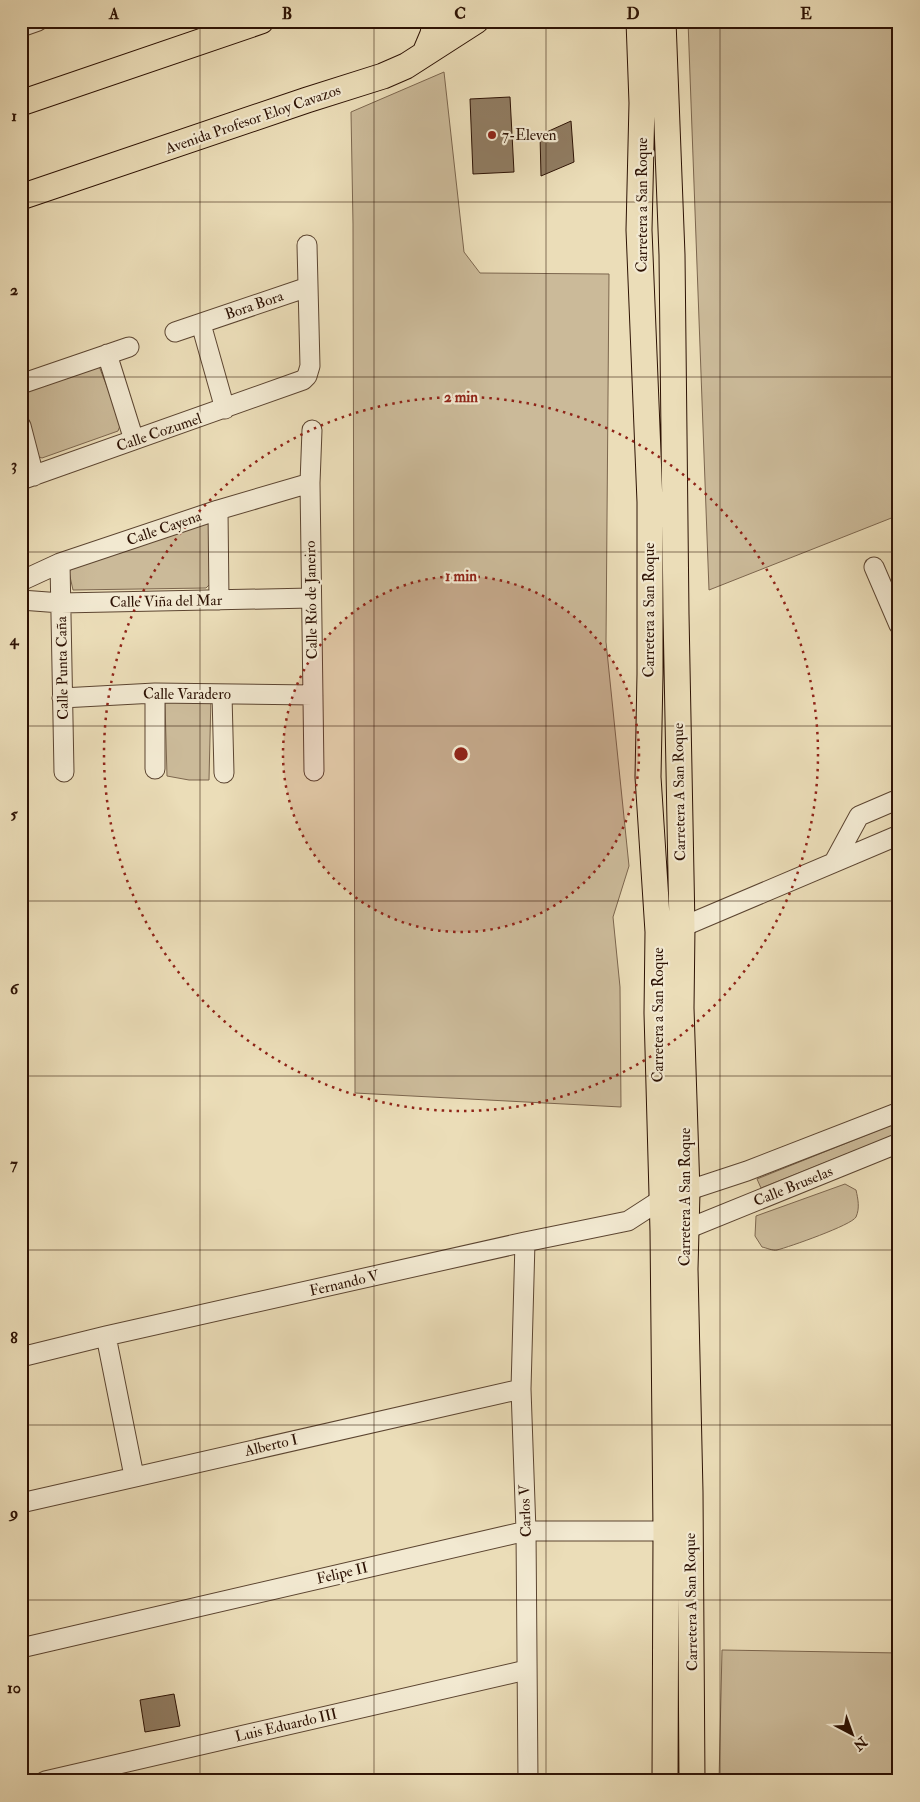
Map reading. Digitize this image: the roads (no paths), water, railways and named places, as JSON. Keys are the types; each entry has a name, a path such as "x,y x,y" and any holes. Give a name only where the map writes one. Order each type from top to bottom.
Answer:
{"main road":[{"path":"21,103 261,21"},
{"path":"424,53 433,34 435,21"},
{"name":"Avenida Profesor Eloy Cavazos","path":"21,197 382,76 406,66 476,21"},
{"name":"Carretera a San Roque","path":"639,21 642,103 639,230 650,502 648,544 650,674 648,777 658,932 657,1013 662,1199"},
{"name":"Carretera a San Roque","path":"663,21 672,255 676,614"},
{"name":"Carretera A San Roque","path":"676,614 682,927 681,1008 687,1192 685,1269 690,1482 692,1781"},
{"path":"678,713 671,729 662,764 648,777 660,789 671,828 680,840"},
{"name":"Carretera A San Roque","path":"662,1199 666,1531 666,1781"}],"street":[{"path":"21,27 38,21"},
{"path":"307,244 308,287"},
{"name":"Bora Bora","path":"175,332 308,287"},
{"name":"Calle Cozumel","path":"27,478 298,383 307,376 310,366 308,287"},
{"path":"201,324 225,408"},
{"path":"21,384 129,347"},
{"path":"107,354 134,440"},
{"path":"21,426 27,478"},
{"name":"Calle Río de Janeiro","path":"312,430 310,484 314,771"},
{"name":"Calle Cayena","path":"21,581 60,563 218,510 310,484"},
{"path":"218,510 219,600"},
{"name":"Calle Punta Caña","path":"60,563 64,772"},
{"path":"874,567 899,625"},
{"name":"Calle Viña del Mar","path":"21,600 61,603 312,598"},
{"path":"154,694 155,769"},
{"name":"Calle Varadero","path":"62,698 154,694 313,695"},
{"path":"222,694 224,773"},
{"path":"834,862 859,816 894,801 899,802"},
{"path":"682,927 899,835"},
{"name":"Calle Bruselas","path":"662,1199 714,1183 848,1134 899,1112"},
{"name":"Calle Bruselas","path":"687,1229 899,1143"},
{"path":"714,1183 724,1214"},
{"name":"Fernando V","path":"21,1357 106,1336 525,1242 628,1221 662,1199"},
{"name":"Carlos V","path":"525,1242 521,1389 526,1530 528,1781"},
{"path":"106,1336 134,1476"},
{"name":"Alberto I","path":"21,1503 521,1389"},
{"name":"Felipe II","path":"21,1648 526,1530 666,1531"},
{"name":"Luis Eduardo III","path":"45,1781 526,1670"}],"place":[{"name":"7-Eleven","path":"492,135"}]}
